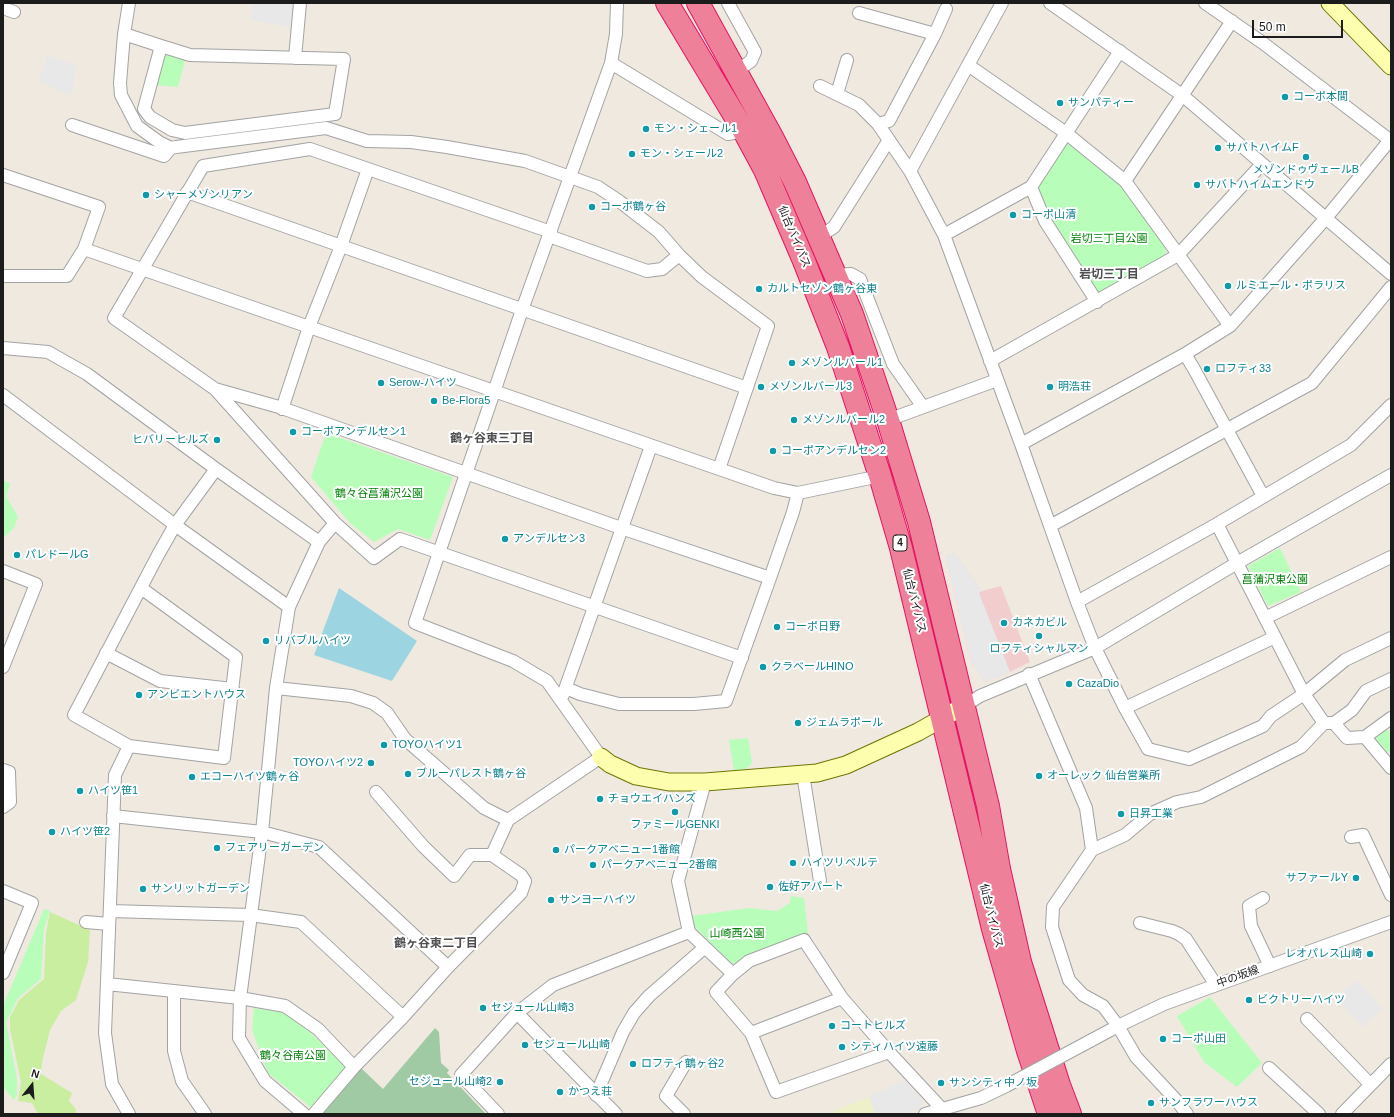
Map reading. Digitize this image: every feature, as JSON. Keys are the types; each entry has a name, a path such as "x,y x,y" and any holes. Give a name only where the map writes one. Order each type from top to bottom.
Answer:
{"highway":[{"name":"仙台バイパス","path":"668,3 744,131 765,170 804,261 838,347 880,476 901,548 993,929 1028,1051 1049,1114"},
{"name":"仙台バイパス","path":"698,3 792,176 852,314 888,420 919,522 964,706 988,806 999,869 1020,962 1059,1085 1070,1114"}],"street":[{"path":"129,3 124,34 120,95 136,126 158,142 170,148 326,128 367,141 410,142 447,147 525,162 598,187 619,201 659,232 679,255 702,277 768,326 719,469"},
{"path":"295,58 300,3"},
{"path":"617,3 616,34 611,63 522,310 415,623 513,660 547,681 563,694 601,757 610,764 636,776 669,782 706,782 817,773 846,766 942,719 980,696 1029,674 1095,648 1237,563 1391,476"},
{"path":"728,3 755,52 751,62 736,71"},
{"path":"910,170 1002,3"},
{"path":"1050,3 1182,95 1391,274"},
{"path":"1021,444 1185,354 1230,326 1326,218 1390,140 1263,42 1205,3"},
{"path":"1330,3 1391,66"},
{"path":"878,124 889,121 935,34 946,9"},
{"path":"865,18 935,34"},
{"path":"1125,181 1232,21"},
{"path":"124,34 190,54 344,59 335,114 185,133 172,130 150,117 144,109 161,46"},
{"path":"944,235 1031,187 1120,51"},
{"path":"837,94 847,60"},
{"path":"611,63 728,134 744,131"},
{"path":"968,65 1066,133 1125,181 1230,326"},
{"path":"820,86 859,106 878,124 910,170 944,235 996,380 1021,444 1076,602 1095,648 1125,708 1148,749 1189,759 1263,726 1271,716 1304,694 1346,660 1391,638"},
{"path":"72,125 164,156 170,148"},
{"path":"819,237 834,227 889,140"},
{"path":"679,255 662,269 648,271 550,234 310,149 203,166 114,318 215,389 335,523 374,558 400,539 742,658"},
{"path":"990,361 1178,255 1262,164"},
{"path":"282,409 309,327 342,246 368,169"},
{"path":"3,175 100,208 84,249 67,276 3,276"},
{"path":"1031,187 1046,221 1097,302"},
{"path":"187,192 747,388"},
{"path":"84,249 774,488 798,493 880,476"},
{"path":"835,275 851,274 860,279 893,364 923,407"},
{"path":"1050,526 1312,383 1391,286"},
{"path":"3,348 48,352 87,374 216,469 319,542"},
{"path":"1185,354 1263,496"},
{"path":"888,420 996,380"},
{"path":"215,389 282,409 621,528 770,578"},
{"path":"3,395 175,525 289,607"},
{"path":"1076,602 1217,524 1351,445 1391,405"},
{"path":"563,694 651,446"},
{"path":"141,588 236,657 224,758 129,746 74,715 158,554 175,525 216,469"},
{"path":"563,694 580,694 619,704 694,704 726,701 770,578 798,493"},
{"path":"304,1114 265,1081 239,1038 240,998 262,832 276,688 289,607 319,542 335,523"},
{"path":"1217,524 1304,694 1329,723 1347,738 1365,737 1391,718"},
{"path":"1265,618 1391,557"},
{"path":"3,571 36,584 3,667"},
{"path":"1125,708 1275,637"},
{"path":"106,653 160,681 233,689"},
{"path":"1029,674 1086,808 1092,850"},
{"path":"1186,1114 1177,1101 1136,1057 1118,1026 1103,1006 1083,995 1069,980 1052,927 1053,907 1092,850 1125,835 1150,814 1177,802 1201,797 1301,748 1329,723 1352,710 1366,692 1391,679"},
{"path":"276,688 351,696 373,703 387,713 410,744 484,808 508,820"},
{"path":"1365,737 1391,768"},
{"path":"128,1114 112,1084 105,1033 115,775 129,746"},
{"path":"492,855 508,820 601,757"},
{"path":"3,770 9,772 10,802 3,807"},
{"path":"803,774 820,881"},
{"path":"706,782 678,881 688,932 733,974"},
{"path":"314,1114 354,1067 403,1017 448,966 521,893 524,881 521,874 492,855 470,855 454,876 423,846 376,792"},
{"path":"114,816 262,832 319,847 448,966"},
{"path":"1351,837 1363,835 1391,895"},
{"path":"3,892 32,903 3,973"},
{"path":"1263,898 1249,906 1251,926 1270,966"},
{"path":"110,911 250,915 301,922 403,1017"},
{"path":"86,922 109,924"},
{"name":"中の坂線","path":"942,1109 981,1098 1118,1026 1164,1004 1391,922"},
{"path":"1140,923 1180,934 1186,939 1216,985"},
{"path":"498,1114 461,1075 517,1013 553,984 688,932"},
{"path":"889,1052 776,1092 751,1033 716,992 733,974 749,961 804,940 842,998 889,1052 942,1109 925,1114"},
{"path":"596,1095 623,1032 634,1013 649,996 704,948"},
{"path":"107,984 240,998 285,1006 318,1029 354,1067"},
{"path":"174,991 174,1051 182,1081 205,1114"},
{"path":"751,1033 842,998"},
{"path":"517,1013 616,1114"},
{"path":"1307,1019 1370,1084"},
{"path":"684,1114 666,1096 686,1062"},
{"path":"1342,1114 1391,1064"},
{"path":"1270,1068 1319,1114"}],"shaded area":[{"path":"252,3 293,3 291,27 251,20"},
{"path":"47,56 76,65 72,96 39,81"},
{"path":"955,553 982,591 1001,586 1030,662 985,682 970,659 953,587 946,556"},
{"path":"955,553 982,591 979,593 1010,672 985,682 970,659 953,587 946,556"},
{"path":"1358,981 1382,1009 1362,1027 1335,995"},
{"path":"905,1080 922,1101 920,1109 902,1114 876,1114 869,1097"}],"green space":[{"path":"169,51 186,57 178,87 156,85 162,57"},
{"name":"岩切三丁目公園","path":"1069,142 1117,181 1165,246 1166,257 1098,294 1049,217 1037,189 1062,144"},
{"name":"鶴々谷菖蒲沢公園","path":"326,433 453,477 430,540 398,529 374,542 350,523 311,477"},
{"path":"3,480 10,484 6,496 18,517 14,528 3,538"},
{"name":"菖蒲沢東公園","path":"1280,548 1301,592 1268,606 1248,566"},
{"path":"1385,727 1391,734 1391,750 1385,754 1369,737"},
{"path":"748,738 752,763 746,769 734,770 729,740"},
{"name":"山崎西公園","path":"791,896 804,898 808,933 746,957 738,963 732,964 692,924 691,916 749,908 777,911 790,903"},
{"path":"44,909 50,911 44,929 41,979 18,998 6,1022 17,1080 17,1095 14,1100 3,1087 3,1006"},
{"path":"50,912 90,930 88,962 76,1000 61,1011 50,1030 42,1062 41,1074 72,1093 69,1101 76,1109 75,1114 38,1114 32,1103 18,1101 21,1082 10,1029 10,1017 19,1000 44,979 46,933"},
{"path":"1210,997 1262,1063 1237,1087 1204,1062 1177,1016"},
{"name":"鶴々谷南公園","path":"254,1008 285,1013 313,1035 346,1068 313,1109 268,1073 252,1030"},
{"path":"435,1028 439,1032 441,1063 449,1070 447,1073 486,1114 321,1114 361,1068 383,1089"},
{"path":"869,1097 876,1114 826,1114"}],"water":[{"path":"339,588 417,641 392,681 314,655"}],"place":[{"name":"コーポ本間","path":"1285,97"},
{"name":"サンパティー","path":"1060,103"},
{"name":"モン・シェール1","path":"646,129"},
{"name":"サバトハイムF","path":"1218,148"},
{"name":"モン・シェール2","path":"632,154"},
{"name":"メゾンドゥヴェールB","path":"1306,157"},
{"name":"サバトハイムエンドウ","path":"1197,185"},
{"name":"シャーメゾンリアン","path":"146,195"},
{"name":"コーポ鶴ヶ谷","path":"592,207"},
{"name":"コーポ山清","path":"1013,215"},
{"name":"ルミエール・ポラリス","path":"1228,286"},
{"name":"カルトセゾン鶴ヶ谷東","path":"759,289"},
{"name":"メゾンルバール1","path":"792,363"},
{"name":"ロフティ33","path":"1207,369"},
{"name":"Serow-ハイツ","path":"381,383"},
{"name":"メゾンルバール3","path":"761,387"},
{"name":"明浩荘","path":"1050,387"},
{"name":"Be-Flora5","path":"434,401"},
{"name":"メゾンルバール2","path":"794,420"},
{"name":"コーポアンデルセン1","path":"293,432"},
{"name":"ヒバリーヒルズ","path":"217,440"},
{"name":"コーポアンデルセン2","path":"773,451"},
{"name":"アンデルセン3","path":"505,539"},
{"name":"パレドールG","path":"17,555"},
{"name":"カネカビル","path":"1004,623"},
{"name":"コーポ日野","path":"777,627"},
{"name":"ロフティシャルマン","path":"1039,636"},
{"name":"リバブルハイツ","path":"266,641"},
{"name":"クラベールHINO","path":"763,667"},
{"name":"CazaDio","path":"1069,684"},
{"name":"アンビエントハウス","path":"139,695"},
{"name":"ジェムラポール","path":"798,723"},
{"name":"TOYOハイツ1","path":"384,745"},
{"name":"TOYOハイツ2","path":"371,763"},
{"name":"ブルーパレスト鶴ヶ谷","path":"408,774"},
{"name":"オーレック 仙台営業所","path":"1039,776"},
{"name":"エコーハイツ鶴ヶ谷","path":"192,777"},
{"name":"ハイツ笹1","path":"80,791"},
{"name":"チョウエイハンズ","path":"600,799"},
{"name":"ファミールGENKI","path":"675,812"},
{"name":"日昇工業","path":"1121,814"},
{"name":"ハイツ笹2","path":"52,832"},
{"name":"フェアリーガーデン","path":"217,848"},
{"name":"パークアベニュー1番館","path":"556,850"},
{"name":"ハイツリベルテ","path":"793,863"},
{"name":"パークアベニュー2番館","path":"593,865"},
{"name":"サファールY","path":"1356,878"},
{"name":"佐好アパート","path":"770,887"},
{"name":"サンリットガーデン","path":"143,889"},
{"name":"サンヨーハイツ","path":"551,900"},
{"name":"レオパレス山崎","path":"1370,954"},
{"name":"ビクトリーハイツ","path":"1249,1000"},
{"name":"セジュール山崎3","path":"483,1008"},
{"name":"コートヒルズ","path":"832,1026"},
{"name":"コーポ山田","path":"1163,1039"},
{"name":"セジュール山崎","path":"525,1045"},
{"name":"シティハイツ遠藤","path":"842,1047"},
{"name":"ロフティ鶴ヶ谷2","path":"633,1064"},
{"name":"セジュール山崎2","path":"500,1082"},
{"name":"サンシティ中ノ坂","path":"941,1083"},
{"name":"かつえ荘","path":"560,1092"},
{"name":"サンフラワーハウス","path":"1151,1103"}],"district":[{"name":"岩切三丁目","path":"1109,275"},
{"name":"鶴ヶ谷東三丁目","path":"492,439"},
{"name":"鶴ヶ谷東二丁目","path":"436,944"}]}
